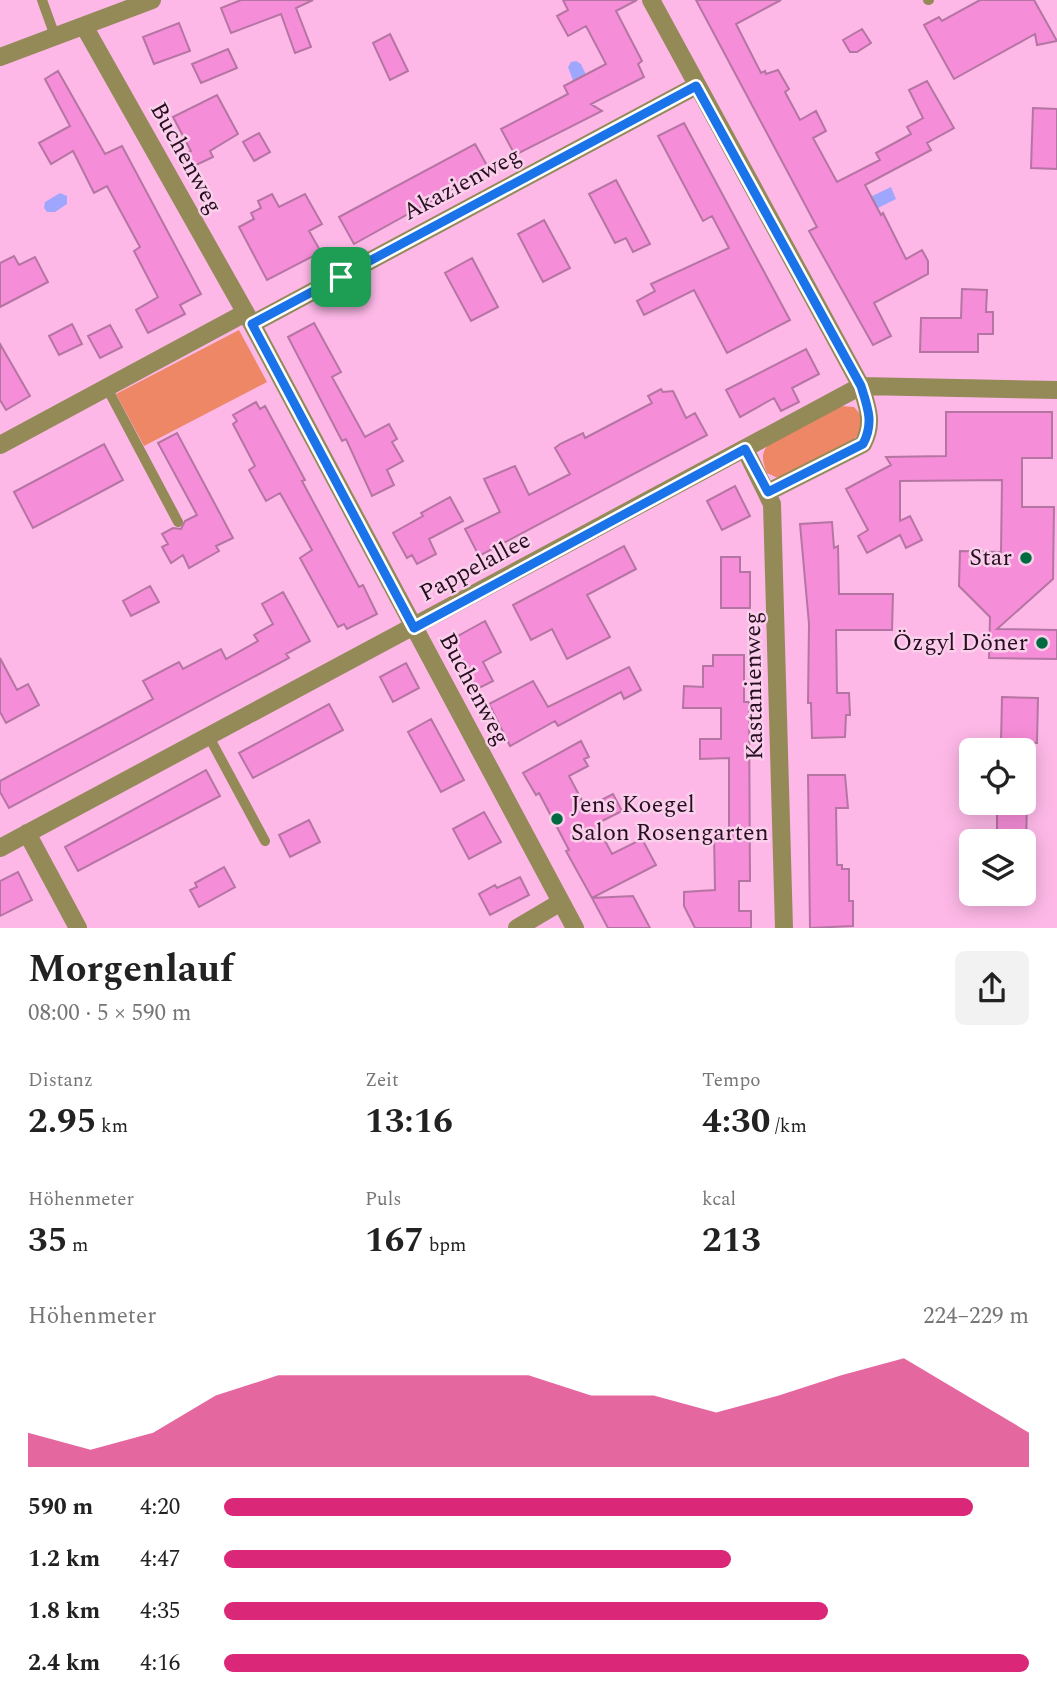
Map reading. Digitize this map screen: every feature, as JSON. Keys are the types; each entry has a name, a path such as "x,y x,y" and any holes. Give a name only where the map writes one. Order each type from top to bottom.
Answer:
{"street":[{"path":"0,57 152,0"},
{"path":"651,0 861,386 871,416 870,431 863,444 768,492"},
{"name":"Buchenweg","path":"84,26 249,319 575,928"},
{"name":"Akazienweg","path":"249,319 696,86"},
{"path":"0,444 249,319"},
{"name":"Pappelallee","path":"0,848 861,386 1057,390"},
{"name":"Kastanienweg","path":"745,449 772,504 777,601 784,928"},
{"path":"27,833 78,928"},
{"path":"517,928 561,902"}],"lane":[{"path":"42,0 55,36"},
{"path":"107,388 178,522"},
{"path":"208,735 265,841"}],"shaded area":[{"path":"239,330 267,382 144,446 116,394"},
{"path":"841,406 854,407 861,415 863,429 854,439 778,478 767,473 763,456 771,442"}],"water":[{"path":"571,62 581,64 587,77 574,83 568,67"},
{"path":"891,187 896,199 874,210 868,198"},
{"path":"60,193 67,196 67,204 55,212 47,212 44,208 45,202"}],"building":[{"path":"241,0 313,0 296,8 311,47 295,53 281,14 231,33 221,8"},
{"path":"563,0 637,0 616,11 642,61 638,64 644,77 591,104 602,111 515,155 501,129 568,94 564,86 606,64 586,26 568,36 557,16 568,10"},
{"path":"696,0 781,0 736,24 761,73 778,70 789,89 785,92 800,120 816,111 826,131 813,138 837,182 880,160 876,153 911,134 907,127 923,118 909,90 927,81 954,128 927,143 931,150 865,185 881,215 883,213 906,259 922,250 928,261 928,274 874,303 891,336 873,345 809,231 817,227"},
{"path":"980,0 1034,0 1057,41 1037,45 1035,34 954,79 924,25 939,17 942,21"},
{"path":"179,23 190,51 154,64 143,37"},
{"path":"862,29 871,43 857,52 850,52 843,40"},
{"path":"390,34 408,71 390,80 373,43"},
{"path":"228,49 237,68 201,83 192,64"},
{"path":"58,71 105,154 122,146 201,294 180,305 185,314 148,333 136,310 158,297 134,251 140,247 107,186 94,193 73,151 51,164 39,143 70,126 45,79"},
{"path":"217,95 238,134 210,151 213,157 194,166 187,153 191,151 173,117"},
{"path":"1033,108 1057,109 1057,169 1031,168"},
{"path":"684,123 790,320 727,353 694,290 644,315 637,301 655,291 651,284 729,248 712,216 703,221 658,136"},
{"path":"259,133 270,152 254,161 243,142"},
{"path":"475,144 489,169 354,244 339,217"},
{"path":"616,180 650,244 633,252 626,238 615,243 589,194"},
{"path":"272,194 279,207 305,194 322,224 309,231 321,252 267,280 239,227 254,219 251,213 261,208 258,201"},
{"path":"544,220 570,268 543,282 518,234"},
{"path":"14,256 19,265 35,257 48,282 0,307 0,263"},
{"path":"472,258 498,307 471,321 445,273"},
{"path":"962,289 987,290 986,312 993,312 993,334 978,334 978,352 920,352 921,318 961,318"},
{"path":"314,323 341,372 332,377 365,437 389,424 397,439 392,442 403,461 387,470 394,485 372,496 346,439 342,441 288,337"},
{"path":"72,324 82,344 59,355 49,336"},
{"path":"110,325 122,347 100,358 88,336"},
{"path":"0,344 30,396 6,410 0,400"},
{"path":"806,349 819,374 792,388 799,402 781,411 774,398 740,417 726,390"},
{"path":"661,389 663,392 673,391 686,418 695,413 707,435 479,556 465,529 500,512 484,479 515,466 529,495 570,474 555,448 583,433 585,438 652,403 648,396"},
{"path":"256,402 260,409 265,406 359,587 363,585 377,614 347,629 344,624 338,627 300,558 312,550 280,493 266,501 249,470 255,466 233,424 237,421 233,415"},
{"path":"946,412 1052,412 1052,458 1022,458 1022,507 1054,507 1053,579 997,629 1057,630 1057,659 989,658 990,617 959,586 960,551 1001,552 1002,480 900,481 900,521 910,516 922,540 906,548 900,535 867,553 858,536 868,530 846,489 891,465 886,457 946,456"},
{"path":"177,433 233,538 216,546 219,551 189,568 183,555 171,563 162,547 168,544 162,534 173,528 181,529 185,521 197,515 158,443"},
{"path":"104,444 123,480 33,528 14,492"},
{"path":"735,486 750,516 722,530 707,501"},
{"path":"450,497 463,521 429,539 436,554 417,564 412,555 407,558 393,533"},
{"path":"832,522 834,548 838,546 839,594 893,594 892,630 836,630 837,693 849,693 850,715 846,715 845,737 812,738 811,703 808,703 809,624 800,524"},
{"path":"624,546 636,569 587,595 610,637 567,659 552,629 531,640 513,605"},
{"path":"721,557 740,557 740,572 750,572 750,608 721,608"},
{"path":"150,586 159,602 131,616 123,601"},
{"path":"283,592 310,641 286,654 289,658 9,808 0,792 0,781 153,699 143,681 179,662 183,669 221,649 226,659 258,641 254,635 273,624 262,604"},
{"path":"485,621 501,652 483,662 493,681 477,689 449,641"},
{"path":"713,655 744,655 744,702 749,702 750,881 739,881 739,911 751,911 751,928 695,928 684,906 684,892 715,890 714,833 729,833 729,758 700,759 700,739 721,739 721,708 683,708 684,686 703,687 703,666 713,666"},
{"path":"0,658 17,690 28,684 39,705 6,723 0,712"},
{"path":"406,663 419,688 393,702 380,677"},
{"path":"629,667 641,690 624,699 621,692 558,726 555,721 510,746 489,704 533,681 548,707"},
{"path":"1002,697 1038,698 1037,743 1036,738 1001,738"},
{"path":"329,704 343,730 253,778 239,753"},
{"path":"431,719 464,780 441,792 408,732"},
{"path":"581,741 589,757 584,759 588,766 569,776 588,812 597,802 613,794 622,811 596,824 612,854 642,839 656,865 592,898 539,793 536,795 523,773"},
{"path":"206,770 220,796 78,871 65,847"},
{"path":"808,775 845,775 848,808 836,808 837,865 842,865 842,869 849,869 849,901 853,901 853,926 810,928"},
{"path":"484,812 501,842 469,859 453,829"},
{"path":"997,815 1027,815 1026,829 997,829"},
{"path":"309,820 320,842 290,857 279,835"},
{"path":"224,867 235,887 199,907 190,890 197,887 195,883"},
{"path":"18,872 32,900 0,916 0,881"},
{"path":"520,877 529,895 490,915 479,894 495,885 497,888"},
{"path":"633,896 650,928 608,928 592,898"}],"place":[{"name":"Star","path":"1026,558"},
{"name":"Özgyl Döner","path":"1042,643"},
{"name":"Jens Koegel Salon Rosengarten","path":"557,819"}],"route":[{"path":"696,86 861,386 871,416 870,431 863,444 768,492 745,449 414,628 252,324 341,277 696,86"}]}
